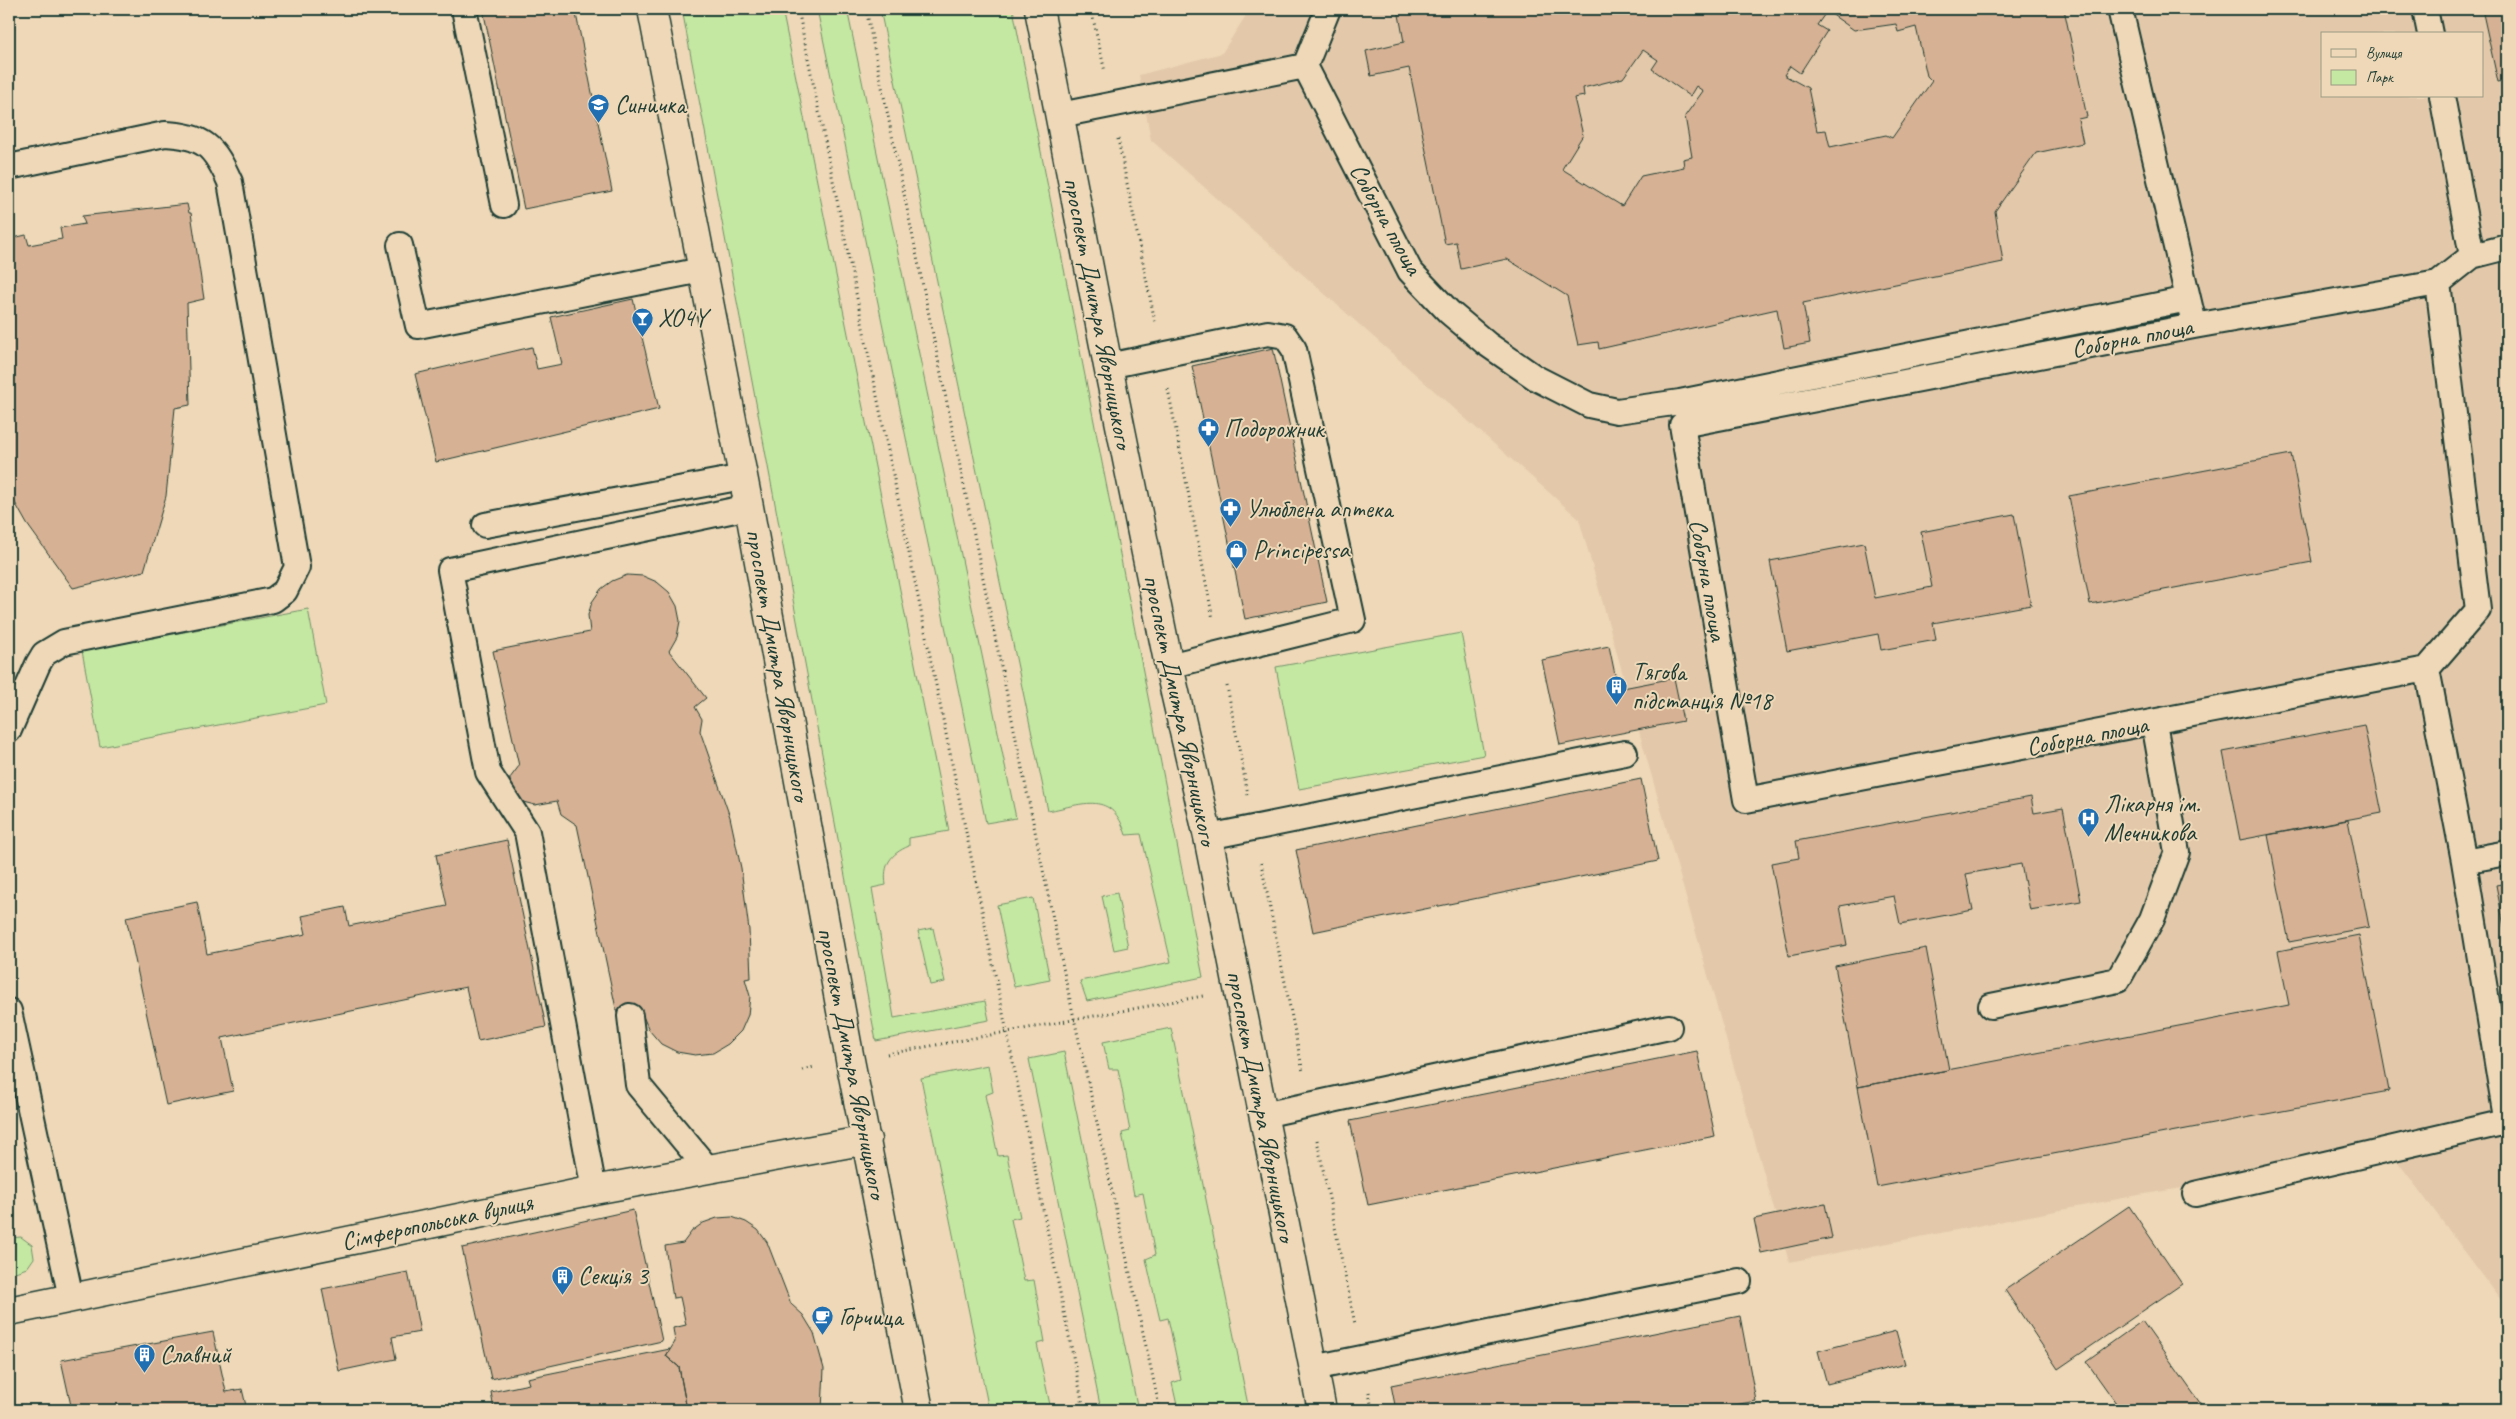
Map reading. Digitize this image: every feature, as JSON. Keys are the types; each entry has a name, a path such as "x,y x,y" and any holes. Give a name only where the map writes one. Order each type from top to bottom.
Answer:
{"main road":[{"name":"проспект Дмитра Яворницького","path":"652,9 749,507 850,1060 920,1410"},
{"name":"проспект Дмитра Яворницького","path":"1039,9 1108,366 1169,666 1208,837 1322,1410"},
{"name":"Сімферопольська вулиця","path":"9,1310 594,1190 867,1140"}],"lane":[{"path":"464,9 504,205"},
{"path":"1060,115 1305,66 1328,9"},
{"path":"2120,9 2194,326"},
{"path":"2425,9 2430,32"},
{"name":"Соборна площа","path":"1305,66 1410,271 1449,312 1487,344 1536,378 1589,405 1617,411 1680,402 2188,299"},
{"path":"2442,98 2472,256"},
{"path":"9,167 164,134 186,135 206,143 220,160 230,182 297,567 285,592 273,600 64,642 53,648 38,664 9,730"},
{"path":"400,245 418,326 702,270"},
{"name":"Соборна площа","path":"2427,669 1746,800 1682,425 2194,326 2438,283 2472,256 2507,247"},
{"path":"2195,1194 2506,1123 2464,861 2427,669 2478,610 2438,283"},
{"path":"1108,366 1268,333 1285,336 1294,349 1353,620 1169,666"},
{"path":"485,526 743,477"},
{"path":"594,1190 527,832 488,772 450,570 749,507"},
{"path":"1991,1006 2118,980 2152,919 2177,852 2154,723"},
{"path":"1208,837 1625,753"},
{"path":"2464,861 2507,853"},
{"path":"9,1011 71,1298"},
{"path":"630,1016 638,1085 707,1168"},
{"path":"1263,1115 1670,1027"},
{"path":"1313,1368 1739,1281"}],"path":[{"path":"798,9 1084,1410"},
{"path":"866,9 1074,1020 1160,1410"},
{"path":"1091,9 1112,105 1254,828 1372,1410"},
{"path":"802,1070 1285,982"}],"shaded area":[{"name":"Лікарня ім. Мечникова","path":"1250,9 2507,9 2507,1308 2392,1154 2139,1195 1789,1262 1579,519 1151,140 1139,75 1222,53"}],"green space":[{"path":"682,9 782,9 949,831 909,838 909,846 902,849 889,861 885,878 886,885 872,888 894,1018 985,1001 989,1020 876,1041"},
{"path":"817,9 847,9 1016,818 986,823"},
{"path":"880,9 1013,9 1203,977 1087,1001 1080,981 1171,962 1141,834 1126,835 1113,811 1105,806 1095,804 1073,805 1048,811"},
{"path":"308,609 326,705 100,747 82,651"},
{"path":"1461,633 1484,755 1299,789 1276,667"},
{"path":"1117,893 1128,947 1114,950 1102,896"},
{"path":"1033,898 1050,980 1014,987 997,905"},
{"path":"933,928 945,982 930,985 918,931"},
{"path":"1171,1028 1249,1410 1178,1410 1172,1383 1181,1380 1168,1318 1160,1320 1146,1259 1155,1255 1143,1193 1134,1195 1122,1133 1130,1131 1118,1069 1109,1069 1103,1042"},
{"path":"1064,1052 1138,1410 1101,1410 1029,1059"},
{"path":"988,1065 993,1092 985,1095 998,1156 1007,1155 1020,1217 1011,1219 1024,1281 1034,1280 1045,1342 1037,1344 1050,1405 1060,1405 1061,1410 989,1410 921,1078"},
{"path":"21,1237 32,1245 34,1258 27,1268 9,1274 9,1238"}],"building":[{"path":"483,9 575,9 612,191 524,209"},
{"path":"1398,9 2064,9 2087,117 2078,119 2083,143 2036,153 1995,211 2003,262 1803,303 1810,343 1784,348 1777,309 1599,349 1598,342 1578,345 1567,296 1507,259 1461,269 1456,242 1445,244 1409,68 1371,76 1366,51 1404,42","holes":["1827,11 1854,30 1896,24 1898,32 1916,27 1927,76 1932,81 1892,138 1886,135 1830,147 1826,130 1817,131 1808,88 1784,75 1790,66 1800,73 1827,31 1817,25","1643,50 1658,60 1652,69 1690,96 1696,86 1703,91 1685,116 1692,157 1683,159 1684,167 1641,176 1622,206 1562,169 1583,135 1574,98 1584,96 1583,88 1623,78"]},
{"path":"2482,9 2507,9 2507,80 2498,82"},
{"path":"187,204 189,213 191,213 204,299 187,303 190,405 175,408 166,496 144,571 73,588 27,524 9,492 9,239 26,235 29,245 62,239 60,228 85,224 82,216"},
{"path":"633,299 659,409 436,462 415,374 532,347 537,369 562,364 551,317"},
{"path":"1273,348 1327,602 1245,619 1192,366"},
{"path":"2291,454 2312,562 2090,604 2069,496"},
{"path":"2014,514 2031,605 1933,623 1936,640 1881,650 1878,634 1787,651 1770,561 1864,543 1875,598 1932,587 1921,532"},
{"path":"627,575 643,576 657,582 669,592 677,606 680,621 677,637 669,651 706,698 695,707 702,719 700,731 730,817 741,868 749,930 751,978 745,979 750,996 748,1015 741,1031 728,1044 713,1053 695,1055 677,1052 661,1044 649,1030 642,1014 618,1018 577,825 561,814 557,801 535,805 523,802 517,799 510,789 510,778 519,766 493,651 590,632 588,615 592,602 601,589 612,581"},
{"name":"Тягова пiдстанцiя №18","path":"1609,646 1618,689 1674,678 1683,721 1560,745 1542,660"},
{"path":"2364,725 2382,813 2240,840 2223,752"},
{"path":"1641,779 1658,861 1313,932 1296,850"},
{"path":"2031,797 2034,813 2063,808 2081,901 2030,910 2021,864 1966,874 1973,910 1900,924 1894,896 1840,906 1847,945 1789,956 1771,863 1799,858 1796,841"},
{"path":"2348,820 2369,927 2289,942 2268,835"},
{"path":"507,840 546,1027 478,1041 466,987 222,1038 233,1091 166,1105 126,917 197,902 207,954 306,934 302,916 345,907 349,926 447,906 436,855"},
{"path":"2507,883 2507,942 2496,885"},
{"path":"2359,935 2389,1091 1877,1187 1858,1087 2289,1005 2278,951"},
{"path":"1926,948 1949,1070 1858,1087 1835,966"},
{"path":"1697,1051 1715,1136 1368,1205 1350,1121"},
{"path":"1825,1204 1832,1238 1761,1253 1754,1219"},
{"path":"2129,1206 2182,1284 2058,1369 2005,1290"},
{"name":"Секція 3","path":"633,1210 662,1341 491,1379 462,1248"},
{"path":"732,1217 746,1222 758,1230 767,1242 791,1304 803,1315 814,1333 824,1369 822,1410 687,1410 679,1367 666,1356 675,1342 673,1328 686,1325 680,1297 673,1298 665,1246 683,1243 692,1231 703,1223 717,1218"},
{"path":"408,1272 420,1332 392,1337 396,1359 339,1371 322,1289"},
{"path":"1740,1316 1756,1401 1708,1410 1396,1410 1391,1385"},
{"path":"2142,1321 2205,1410 2121,1410 2086,1361"},
{"path":"1896,1331 1905,1364 1827,1384 1818,1351"},
{"name":"Славний","path":"213,1332 226,1392 242,1389 247,1410 72,1410 61,1360"},
{"path":"670,1349 666,1356 679,1367 687,1410 494,1410 491,1392 529,1384 527,1378"}],"place":[{"name":"Синичка","path":"599,124"},
{"name":"XO4Y","path":"642,337"},
{"name":"Подорожник","path":"1208,448"},
{"name":"Улюблена аптека","path":"1230,528"},
{"name":"Principessa","path":"1237,569"},
{"name":"Тягова пiдстанцiя №18","path":"1616,705"},
{"name":"Лікарня ім. Мечникова","path":"2088,837"},
{"name":"Секція 3","path":"562,1295"},
{"name":"Горчица","path":"823,1336"},
{"name":"Славний","path":"144,1374"}]}
